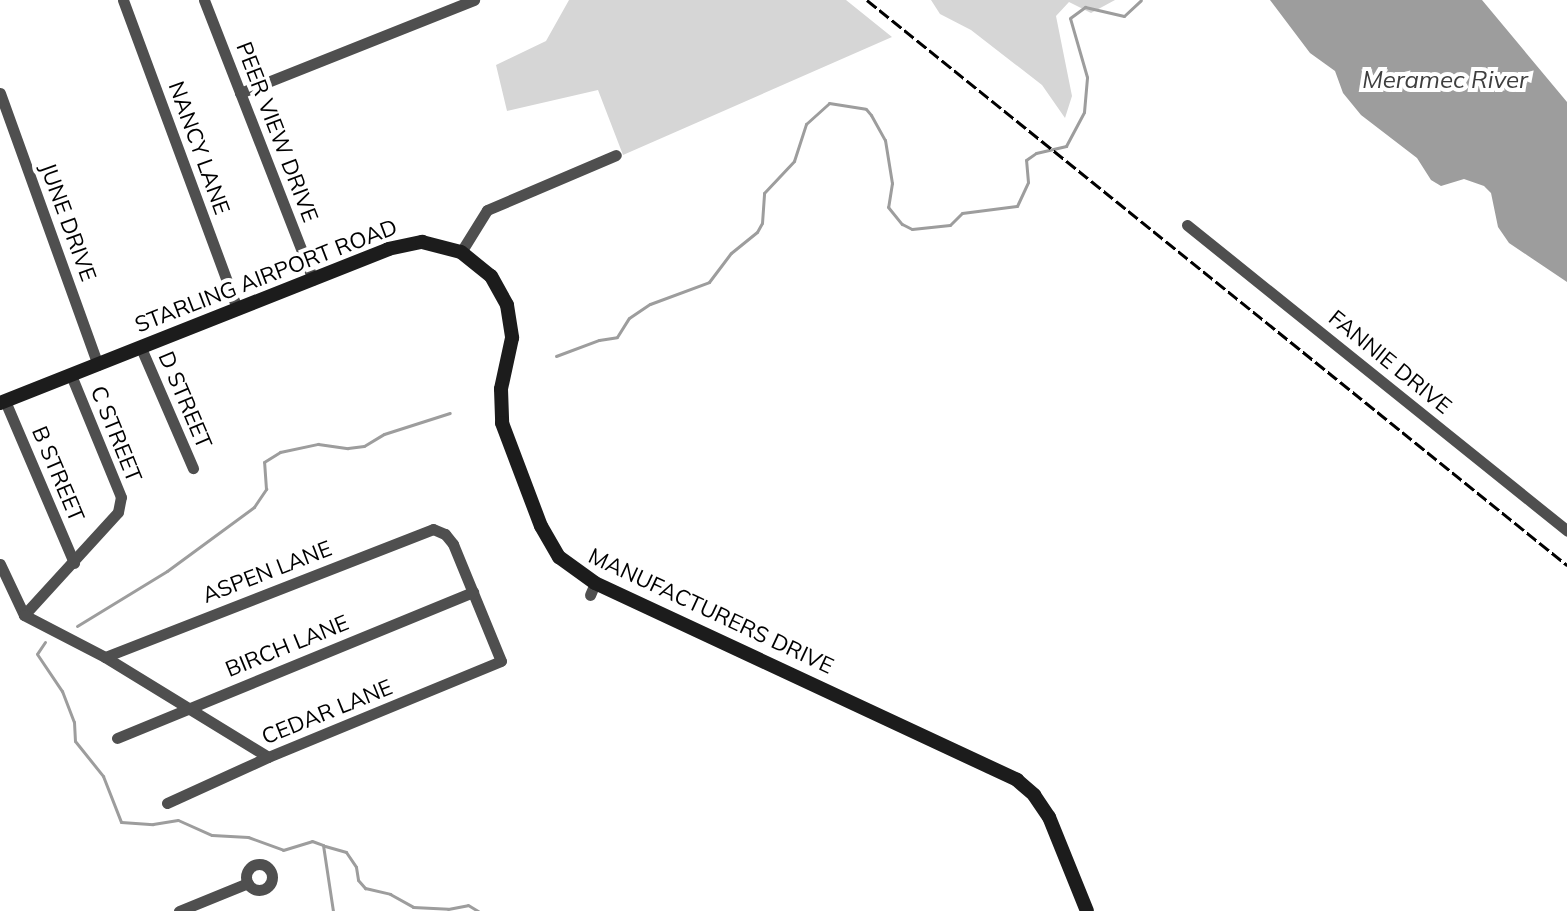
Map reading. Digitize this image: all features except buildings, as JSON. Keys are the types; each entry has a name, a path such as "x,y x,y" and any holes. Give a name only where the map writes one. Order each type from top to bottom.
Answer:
{"street":[{"name":"NANCY LANE","path":"123,0 237,309"},
{"name":"PEER VIEW DRIVE","path":"204,0 313,279"},
{"path":"240,93 474,0"},
{"name":"JUNE DRIVE","path":"0,93 98,365"},
{"path":"461,252 477,223 490,208 616,155"},
{"name":"FANNIE DRIVE","path":"1187,225 1567,531"},
{"name":"STARLING AIRPORT ROAD","path":"2,402 404,244 431,243 461,252"},
{"name":"MANUFACTURERS DRIVE","path":"461,252 491,276 509,310 512,343 501,389 500,415 537,518 559,557 592,589 1017,780 1034,795 1049,817 1087,911"},
{"name":"D STREET","path":"141,348 193,468"},
{"name":"C STREET","path":"24,615 118,512 121,497 71,375"},
{"name":"B STREET","path":"2,402 74,563"},
{"name":"ASPEN LANE","path":"105,657 433,529 445,534 453,544 473,592"},
{"path":"0,564 24,615 105,657 268,757"},
{"name":"CEDAR LANE","path":"167,803 268,757 501,661 473,592"},
{"name":"BIRCH LANE","path":"117,738 473,592"},
{"path":"179,911 204,906 248,883"}],"shaded area":[{"path":"569,0 846,0 892,37 623,155 598,90 507,111 496,65 546,41"},
{"path":"931,0 1115,0 1091,13 1069,2 1056,16 1072,96 1065,118 1042,85 971,30 940,14"}],"water":[{"name":"Meramec River","path":"1270,0 1482,0 1567,102 1567,282 1509,243 1498,227 1491,193 1484,186 1464,179 1441,186 1431,180 1417,158 1361,115 1343,93 1335,71 1310,53"}],"waterway":[{"path":"556,356 599,340 617,337 629,318 650,304 709,282 731,253 757,232 762,223 764,193 794,161 806,124 829,103 866,109 871,115 885,140 892,183 888,207 902,224 912,229 950,225 962,213 1017,206 1028,182 1026,160 1036,153 1066,146 1084,112 1087,77 1070,18 1085,7 1124,16 1141,0"},
{"path":"77,626 167,571 254,507 266,489 264,462 280,452 318,444 348,448 364,446 384,434 450,413"},
{"path":"45,642 37,654 62,691 74,722 75,741 103,776 121,822 153,824 178,820 212,835 248,837 283,850 312,841 323,845 333,911"},
{"path":"325,846 346,852 356,867 358,880 365,888 390,894 413,907 448,909 468,905 478,911"}],"railway":[{"path":"867,0 1567,565"}]}
